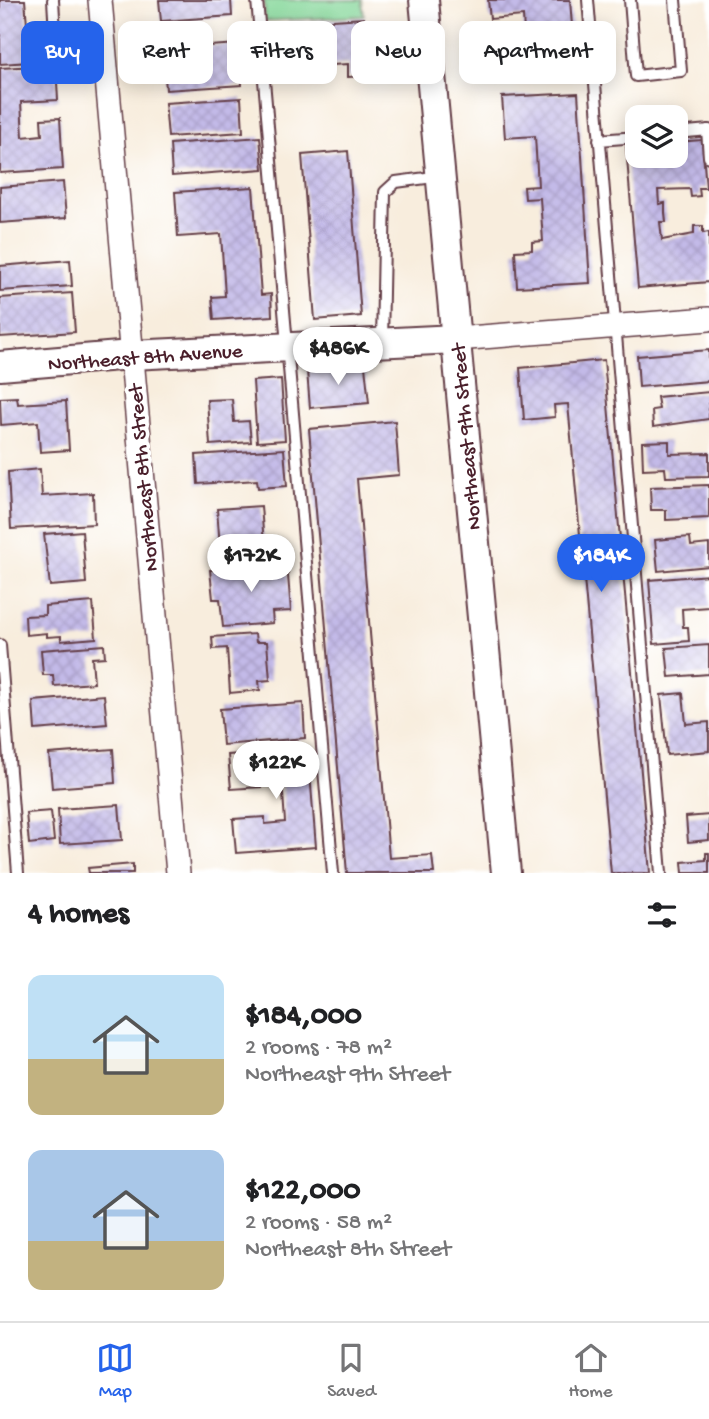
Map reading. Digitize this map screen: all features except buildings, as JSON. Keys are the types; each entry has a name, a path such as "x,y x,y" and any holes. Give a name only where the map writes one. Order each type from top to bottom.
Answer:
{"street":[{"name":"Northeast 8th Street","path":"100,0 102,21"},
{"name":"Northeast 9th Street","path":"424,0 506,873"},
{"name":"Northeast 8th Street","path":"104,45 178,873"},
{"name":"Northeast 8th Avenue","path":"0,366 131,355 456,339 709,319"}],"lane":[{"path":"53,0 54,21"},
{"path":"257,0 333,873"},
{"path":"587,0 662,873"},
{"path":"630,0 636,76 681,71 675,0"},
{"path":"688,132 708,130 709,157"},
{"path":"599,140 625,138"},
{"path":"382,343 385,192 396,182 440,176"},
{"path":"0,645 18,873"}],"green space":[{"path":"264,0 362,0 364,16 265,21"}]}
